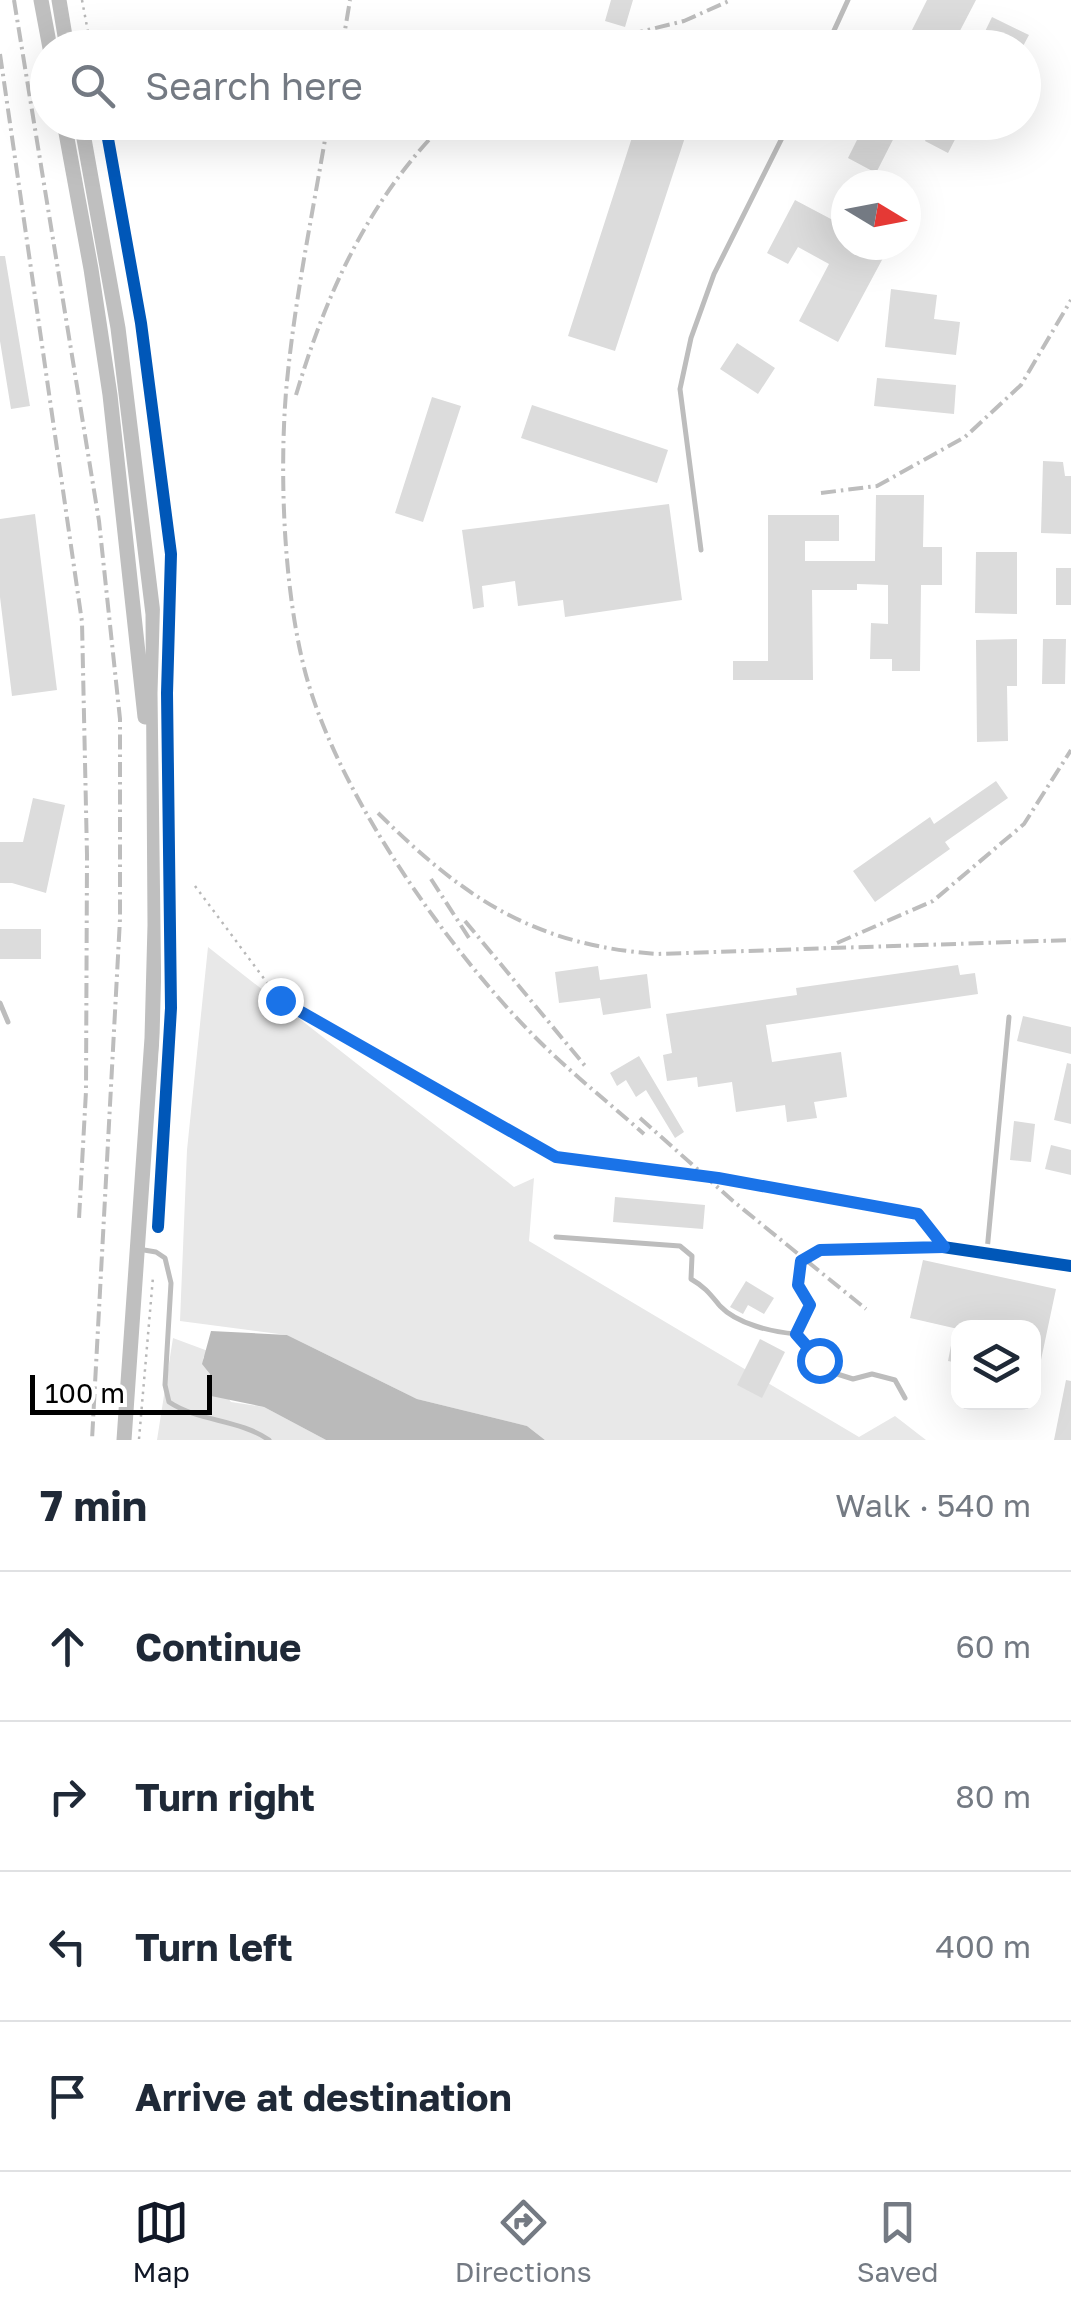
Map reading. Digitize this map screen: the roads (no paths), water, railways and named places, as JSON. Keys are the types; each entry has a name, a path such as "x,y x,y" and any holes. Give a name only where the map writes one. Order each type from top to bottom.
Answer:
{"main road":[{"path":"41,0 47,30"},
{"path":"59,0 65,30"},
{"path":"67,140 110,395 154,815"},
{"path":"84,140 118,328 153,614 152,1038 124,1440"}],"street":[{"path":"944,1247 1071,1266"}],"lane":[{"path":"834,30 848,0"},
{"path":"700,550 680,389 691,338 714,274 781,140"},
{"path":"0,1003 8,1022"},
{"path":"987,1254 1009,1016"},
{"path":"556,1237 680,1246 692,1256 691,1279 710,1290 722,1308 775,1332 796,1334 834,1373 852,1379 872,1374 894,1380 905,1398"},
{"path":"796,1334 810,1305 798,1285 804,1257 820,1250 944,1247"},
{"path":"137,1249 165,1258 171,1283 165,1385 168,1402 181,1410 256,1430 269,1440"}],"railway":[{"path":"14,0 30,98"},
{"path":"345,30 350,0"},
{"path":"648,30 684,21 731,0"},
{"path":"0,54 82,622 87,855 86,1091 79,1219"},
{"path":"37,140 99,521 120,719 120,919 92,1440"},
{"path":"325,140 294,324 284,427 289,583 311,692 349,782 434,918 531,1033 644,1134"},
{"path":"296,395 322,319 354,248 394,183 430,140"},
{"path":"821,493 877,486 965,437 1021,385 1071,300"},
{"path":"837,943 933,901 1024,824 1071,750"},
{"path":"378,813 440,870 503,912 537,928 613,949 657,954 1071,940"},
{"path":"431,879 469,938"},
{"path":"465,921 586,1067"},
{"path":"640,1118 733,1201 866,1309"}]}
